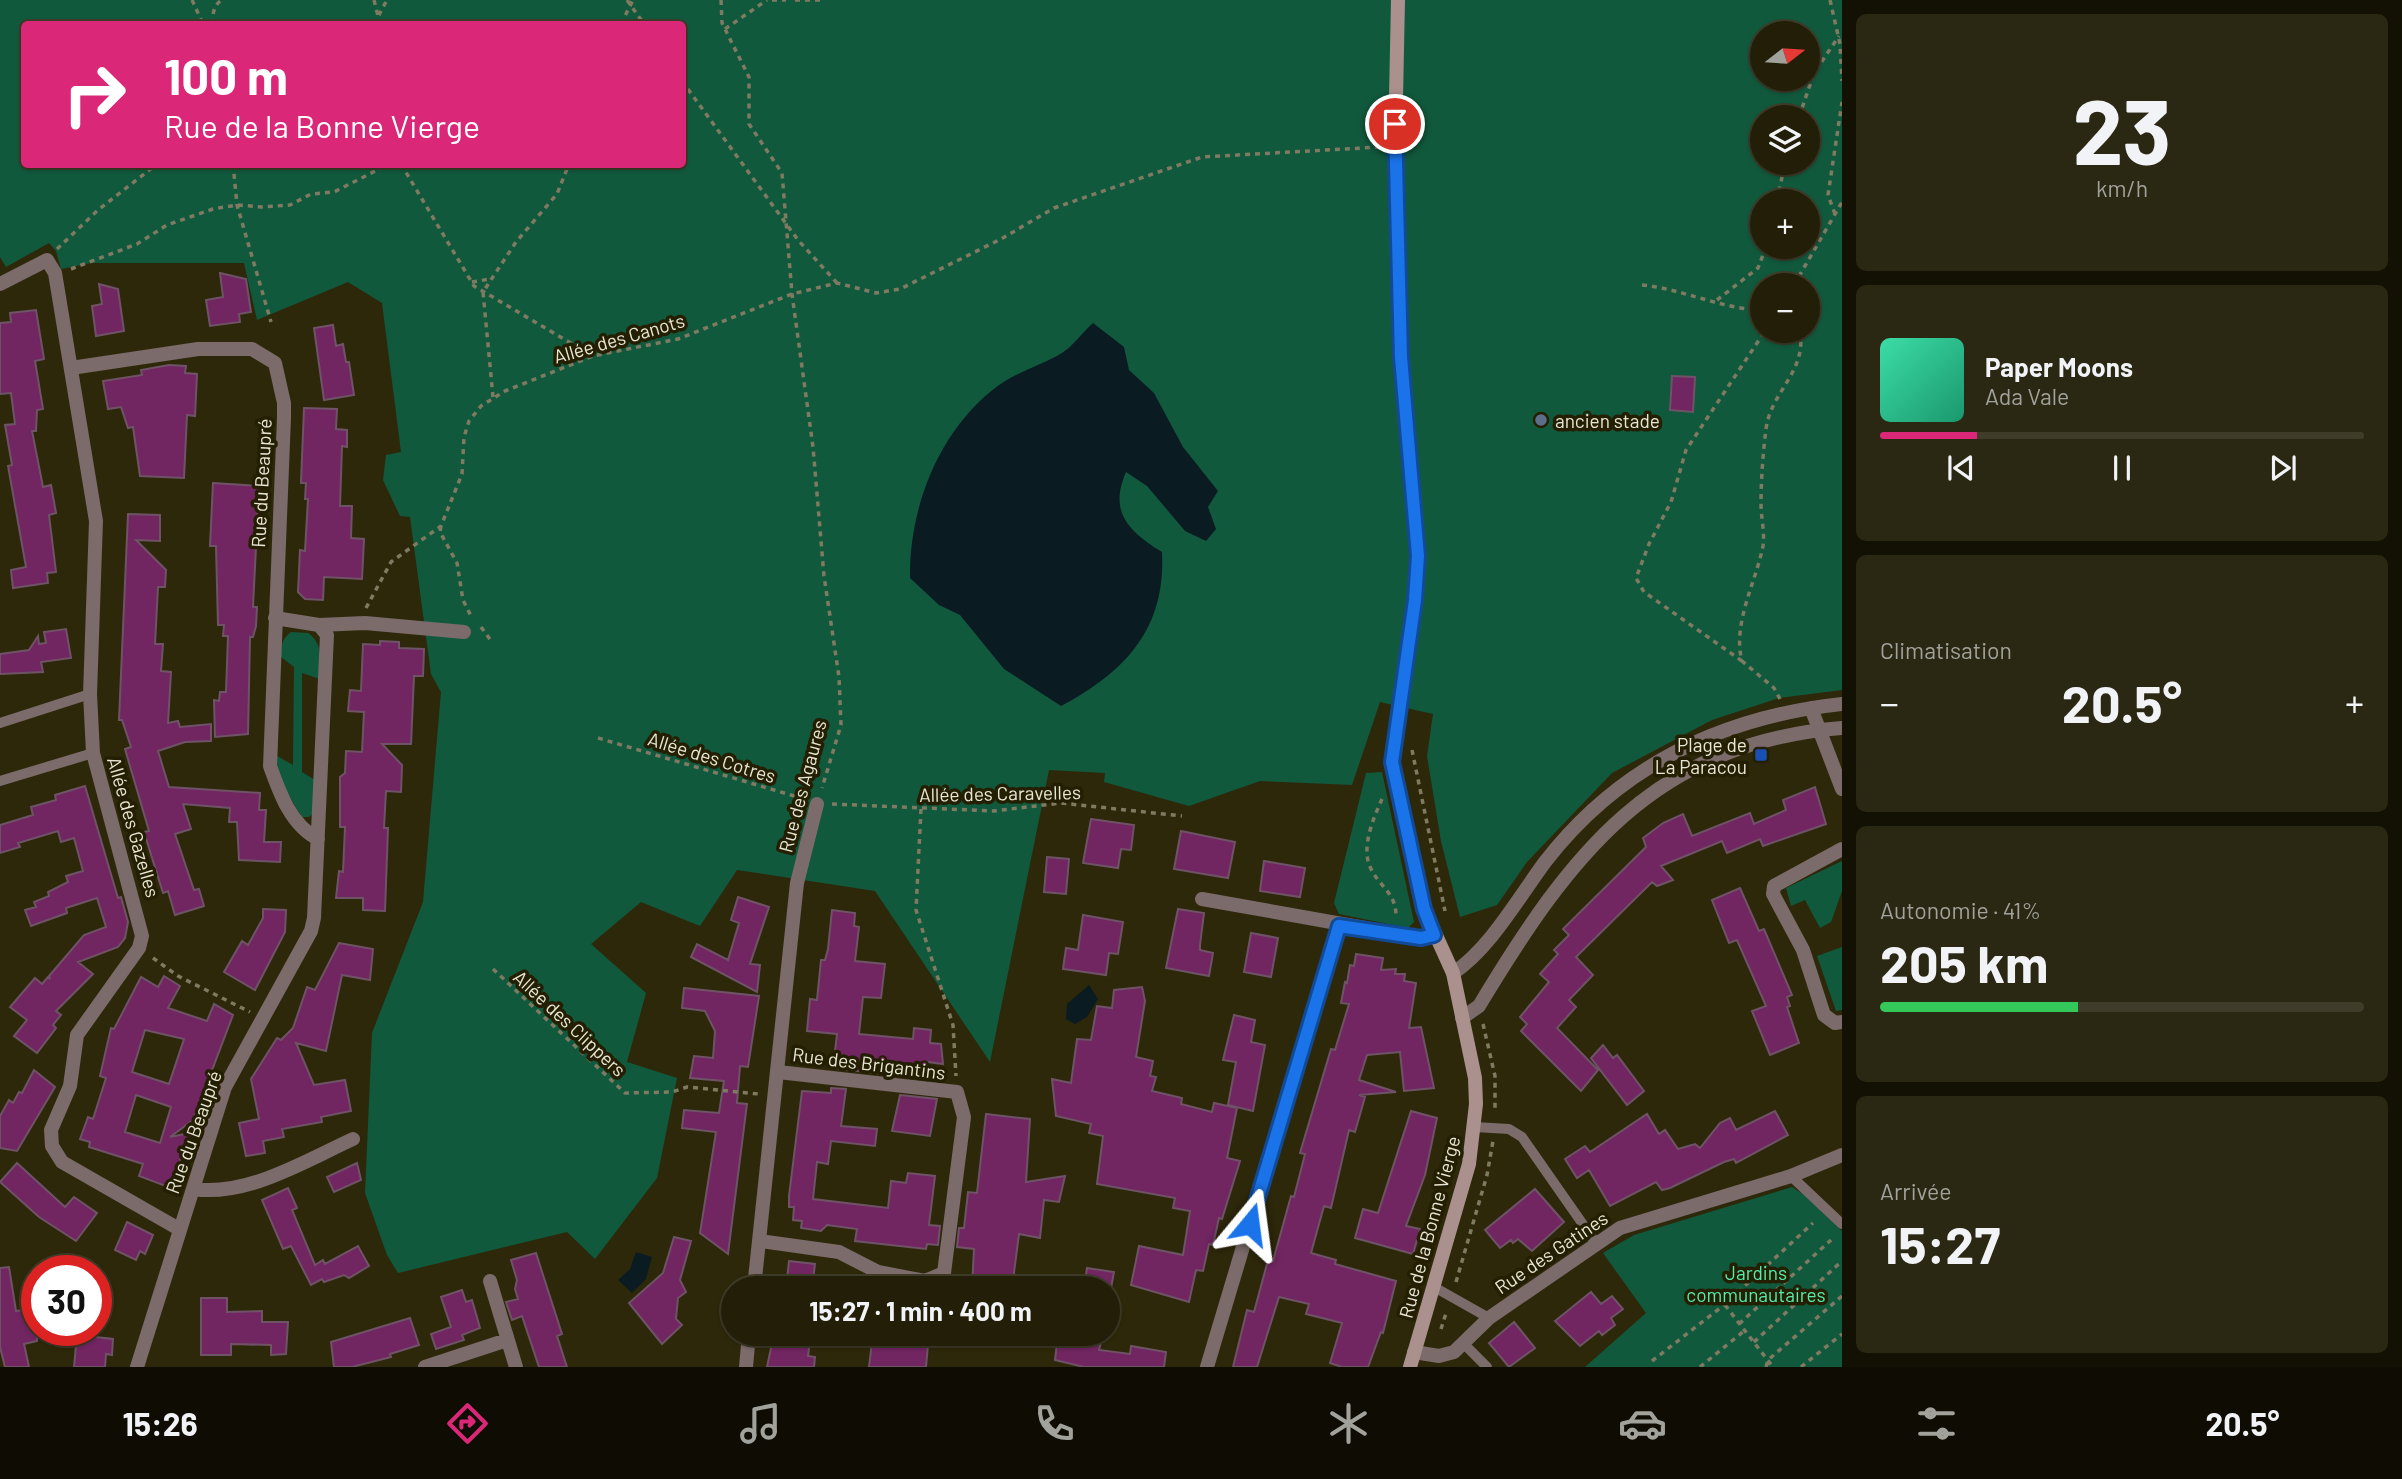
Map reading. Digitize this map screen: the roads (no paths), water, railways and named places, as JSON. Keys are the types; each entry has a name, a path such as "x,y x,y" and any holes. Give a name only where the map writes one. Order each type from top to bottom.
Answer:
{"street":[{"name":"Rue de la Bonne Vierge","path":"1398,0 1395,147 1401,357 1418,556 1415,600 1392,762 1424,909 1453,973 1475,1078 1475,1127 1469,1164 1410,1367"},
{"name":"Allée des Gazelles","path":"2,277 47,260 55,273 96,521 90,694 93,753 140,919 142,936 139,948 78,1035 70,1086 51,1130 52,1146 62,1163 179,1229"},
{"name":"Rue du Beaupré","path":"71,369 186,349 252,349 275,363 284,403 270,766 291,814 307,833 318,839"},
{"path":"275,618 319,625 355,622 464,632"},
{"name":"Rue du Beaupré","path":"137,1367 225,1087 311,931 328,648 327,635 319,625"},
{"path":"1453,973 1474,956 1553,852 1593,809 1641,771 1727,728 1784,713 1842,704"},
{"path":"1811,708 1842,789"},
{"path":"1462,1018 1479,1006 1571,870 1610,827 1656,790 1713,757 1742,746 1819,730 1842,728"},
{"name":"Rue des Agaures","path":"756,1276 797,883 817,804"},
{"path":"1842,849 1783,879 1774,886 1773,894 1803,950 1824,1015 1835,1023 1842,1022"},
{"path":"1202,899 1339,926 1421,938 1434,935"},
{"path":"1207,1367 1339,926"},
{"name":"Rue des Brigantins","path":"760,1241 839,1252 878,1272 925,1281 944,1273 964,1117 957,1093 778,1072"},
{"path":"193,1189 211,1192 262,1179 353,1139"},
{"name":"Rue des Gatines","path":"1414,1352 1439,1356 1454,1352 1489,1318 1595,1243 1635,1222 1791,1176 1842,1155"},
{"path":"490,1281 516,1367"},
{"path":"425,1367 508,1340"},
{"path":"746,1367 748,1346"}],"lane":[{"path":"0,723 90,694"},
{"path":"0,781 93,753"},
{"path":"1475,1127 1509,1129 1522,1137 1595,1243"},
{"path":"1791,1176 1842,1224"},
{"path":"1434,1287 1489,1318"},
{"path":"1464,1343 1487,1367"}],"water":[{"path":"1093,323 1124,347 1129,370 1154,393 1183,447 1218,491 1208,507 1216,529 1206,541 1185,531 1147,486 1126,472 1120,499 1125,520 1140,537 1162,552 1157,604 1149,626 1122,663 1084,693 1061,706 1004,669 960,615 939,605 910,578 911,551 922,497 932,471 960,423 999,385 1062,353"},
{"path":"1089,985 1098,999 1087,1017 1075,1024 1066,1019 1067,1004"},
{"path":"636,1252 652,1257 646,1279 632,1293 618,1280 630,1269"}],"place":[{"name":"ancien stade","path":"1541,420"},
{"name":"Plage de La Paracou","path":"1761,755"}],"park label":[{"name":"Jardins communautaires","path":"1756,1283"}]}
